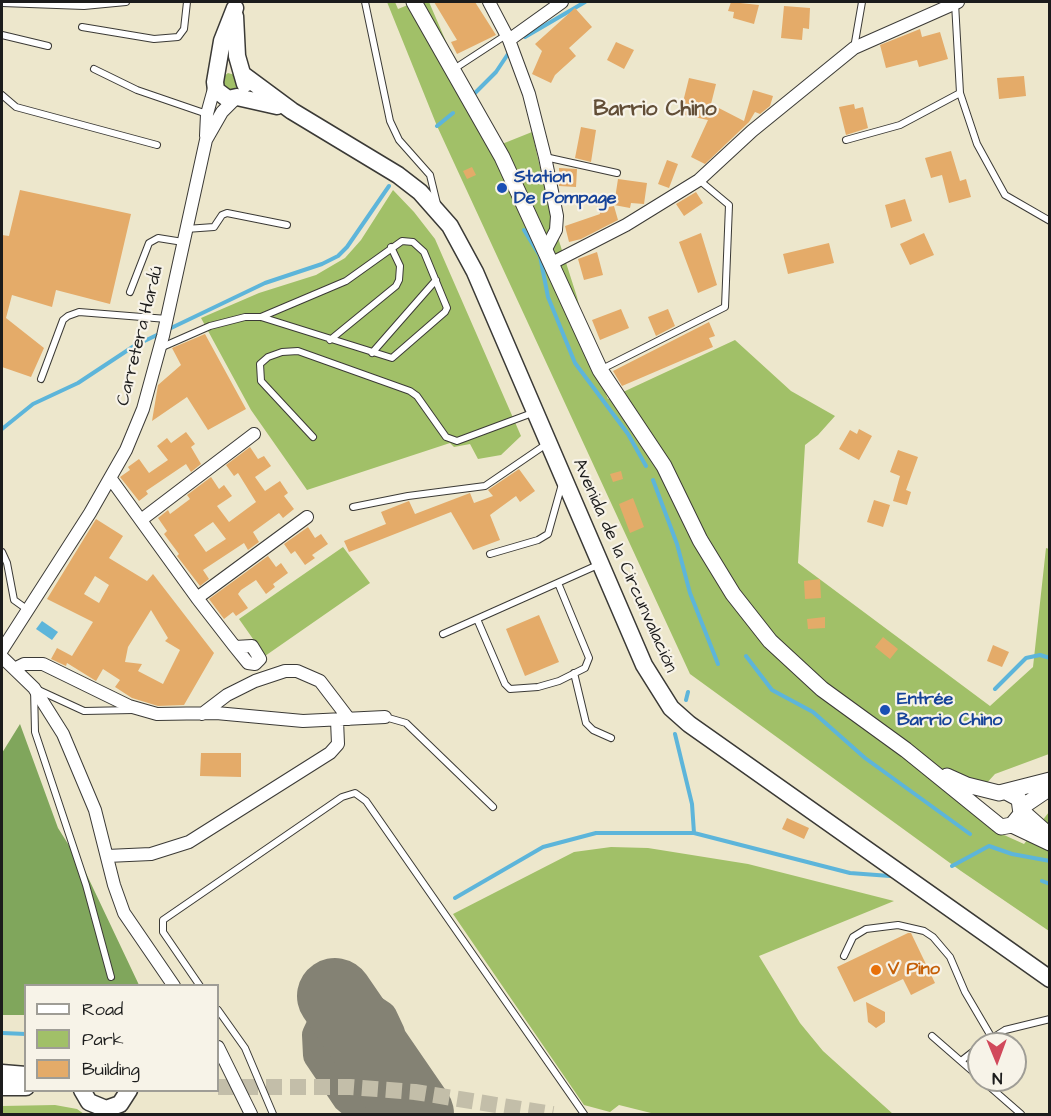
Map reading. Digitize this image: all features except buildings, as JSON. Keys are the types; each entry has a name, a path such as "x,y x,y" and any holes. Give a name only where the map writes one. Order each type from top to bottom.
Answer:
{"main road":[{"path":"236,5 235,40 245,84 237,97"},
{"path":"236,5 222,41 216,81 223,97 237,97 292,111"},
{"path":"216,81 224,70 241,73 292,111"},
{"name":"Avenida de la Circunvalación","path":"292,111 381,163 420,192 438,212 475,272 652,682 681,717 1050,979"},
{"path":"2,1073 24,1075"},
{"path":"2,1087 24,1087"},
{"path":"80,1092 89,1102 110,1112 128,1097"}],"street":[{"path":"414,2 502,158 600,370 664,466 716,567 753,619 770,640 822,689 923,764 1001,827 1012,825 1020,818 1022,809 1050,788"},
{"path":"489,2 507,38 529,94 545,157 557,216 549,256"},
{"path":"507,38 562,2"},
{"path":"549,256 626,225 699,180 752,131 854,48 957,2"},
{"name":"Carretera Hardú","path":"2,650 111,479 143,409 164,332 206,140 207,114 216,81"},
{"name":"Carretera Hardú","path":"206,140 216,121 237,97"},
{"path":"141,520 254,434"},
{"path":"111,479 235,647"},
{"path":"197,598 307,517"},
{"path":"2,657 16,668 34,688 63,734 95,810 118,898 128,921 173,984"},
{"path":"16,668 33,663 43,664 137,709 168,715 202,714 303,721 385,717"},
{"path":"107,856 151,854 189,842 330,753 338,744 343,720 320,681 297,671 285,671 255,681 227,695 202,714"},
{"path":"923,764 967,785 1015,796 1022,809 1050,836"},
{"path":"988,817 987,805 1003,792 1050,780"},
{"path":"1012,825 1050,843"},
{"path":"219,1049 250,1114"}],"lane":[{"path":"2,3 89,6 126,2"},
{"path":"82,27 154,39 178,37 184,29 187,2"},
{"path":"364,2 390,121 399,140 430,175 436,193 438,212"},
{"path":"854,48 862,2"},
{"path":"957,2 960,93 977,144 1005,195 1050,221"},
{"path":"2,35 48,46"},
{"path":"451,71 507,38"},
{"path":"94,69 137,90 207,114"},
{"path":"846,140 900,125 960,93"},
{"path":"2,95 16,108 157,145"},
{"path":"545,157 617,173"},
{"path":"600,370 725,308 729,205 699,180"},
{"path":"186,229 214,227 222,215 227,213 287,225"},
{"path":"130,292 149,243 158,238 183,242"},
{"path":"41,379 63,320 68,316 79,312 164,332 261,316 346,281 402,241 418,246 424,252 446,305 445,312 397,356 387,357 261,316"},
{"path":"330,339 396,286 400,266 391,247"},
{"path":"372,353 436,280"},
{"path":"313,437 261,381 260,364 268,357 282,352 298,351 410,391 417,396 446,437 457,441 536,412"},
{"path":"353,507 408,496 485,486 548,442"},
{"path":"490,554 538,540 548,534 564,478"},
{"path":"2,552 7,562 14,600 28,610"},
{"path":"443,634 601,563"},
{"path":"477,619 505,684 510,690 538,687 574,673 585,668 590,658 558,583"},
{"path":"574,673 586,723 592,730 611,738"},
{"path":"111,976 86,885 34,732 34,688 84,711 125,712 137,709"},
{"path":"385,717 406,723 494,807"},
{"path":"199,984 163,932 163,921 342,797 355,793 366,801 584,1114"},
{"path":"844,956 854,938 866,929 898,926 924,931 933,937 950,957 965,992 988,1032"},
{"path":"219,1011 245,1048 273,1114"},
{"path":"1005,1032 1050,1019"},
{"path":"932,1036 967,1066"},
{"path":"961,1061 967,1056"},
{"path":"996,1092 1022,1114"}],"green space":[{"path":"387,2 395,2 398,9 415,2 429,2 492,148 532,132 551,216 577,297 596,370 608,399 735,340 791,391 835,416 818,435 805,445 798,563 990,706 1033,667 1046,548 1049,549 1049,754 995,774 965,807 1004,835 1024,844 1049,812 1049,931 961,871 690,674 437,126"},
{"path":"228,73 235,75 240,83 239,90 230,95 219,80"},
{"path":"393,190 435,239 521,436 501,455 478,459 470,444 454,447 450,443 307,490 251,410 201,318 259,293 316,275 345,258 361,240"},
{"path":"343,547 370,583 265,656 239,619"},
{"path":"20,724 58,828 85,871 139,984 24,984 24,1015 2,1015 2,753"},
{"path":"611,847 648,848 748,864 894,901 759,956 800,1023 823,1051 893,1114 655,1114 619,1105 610,1112 584,1105 453,914 574,852"},
{"path":"55,1105 77,1109 84,1114 2,1114 2,1106"}],"water":[{"path":"42,621 58,632 52,640 36,629"}],"waterway":[{"path":"525,37 585,2"},
{"path":"472,96 496,72 508,54"},
{"path":"437,126 453,113"},
{"path":"169,329 265,283 322,264 338,256 347,247 389,186"},
{"path":"524,230 540,256 548,297 575,363 628,434 646,466"},
{"path":"2,429 33,404 78,383 134,346 159,334"},
{"path":"653,480 677,544 690,593 718,664"},
{"path":"995,689 1026,658 1040,655 1050,658"},
{"path":"746,656 772,690 813,712 865,758 970,834"},
{"path":"686,700 688,692"},
{"path":"675,734 692,804 694,833"},
{"path":"455,898 543,847 596,833 694,833 850,873 890,876"},
{"path":"952,866 989,846 1012,854 1050,861"},
{"path":"1042,881 1050,884"},
{"path":"2,1033 24,1034"}],"taxiway":[{"path":"366,1114 347,1098 318,1055 317,1035 325,1018 347,1005 370,1008 382,1016 390,1033 391,1078"}],"runway":[{"path":"335,996 416,1114"}],"tunnel":[{"path":"219,1087 350,1087 415,1092 553,1114"}],"place":[{"name":"Station De Pompage","path":"502,188"},
{"name":"Entrée Barrio Chino","path":"885,710"},
{"name":"V Pino","path":"876,970"}],"district":[{"name":"Barrio Chino","path":"655,111"}]}
